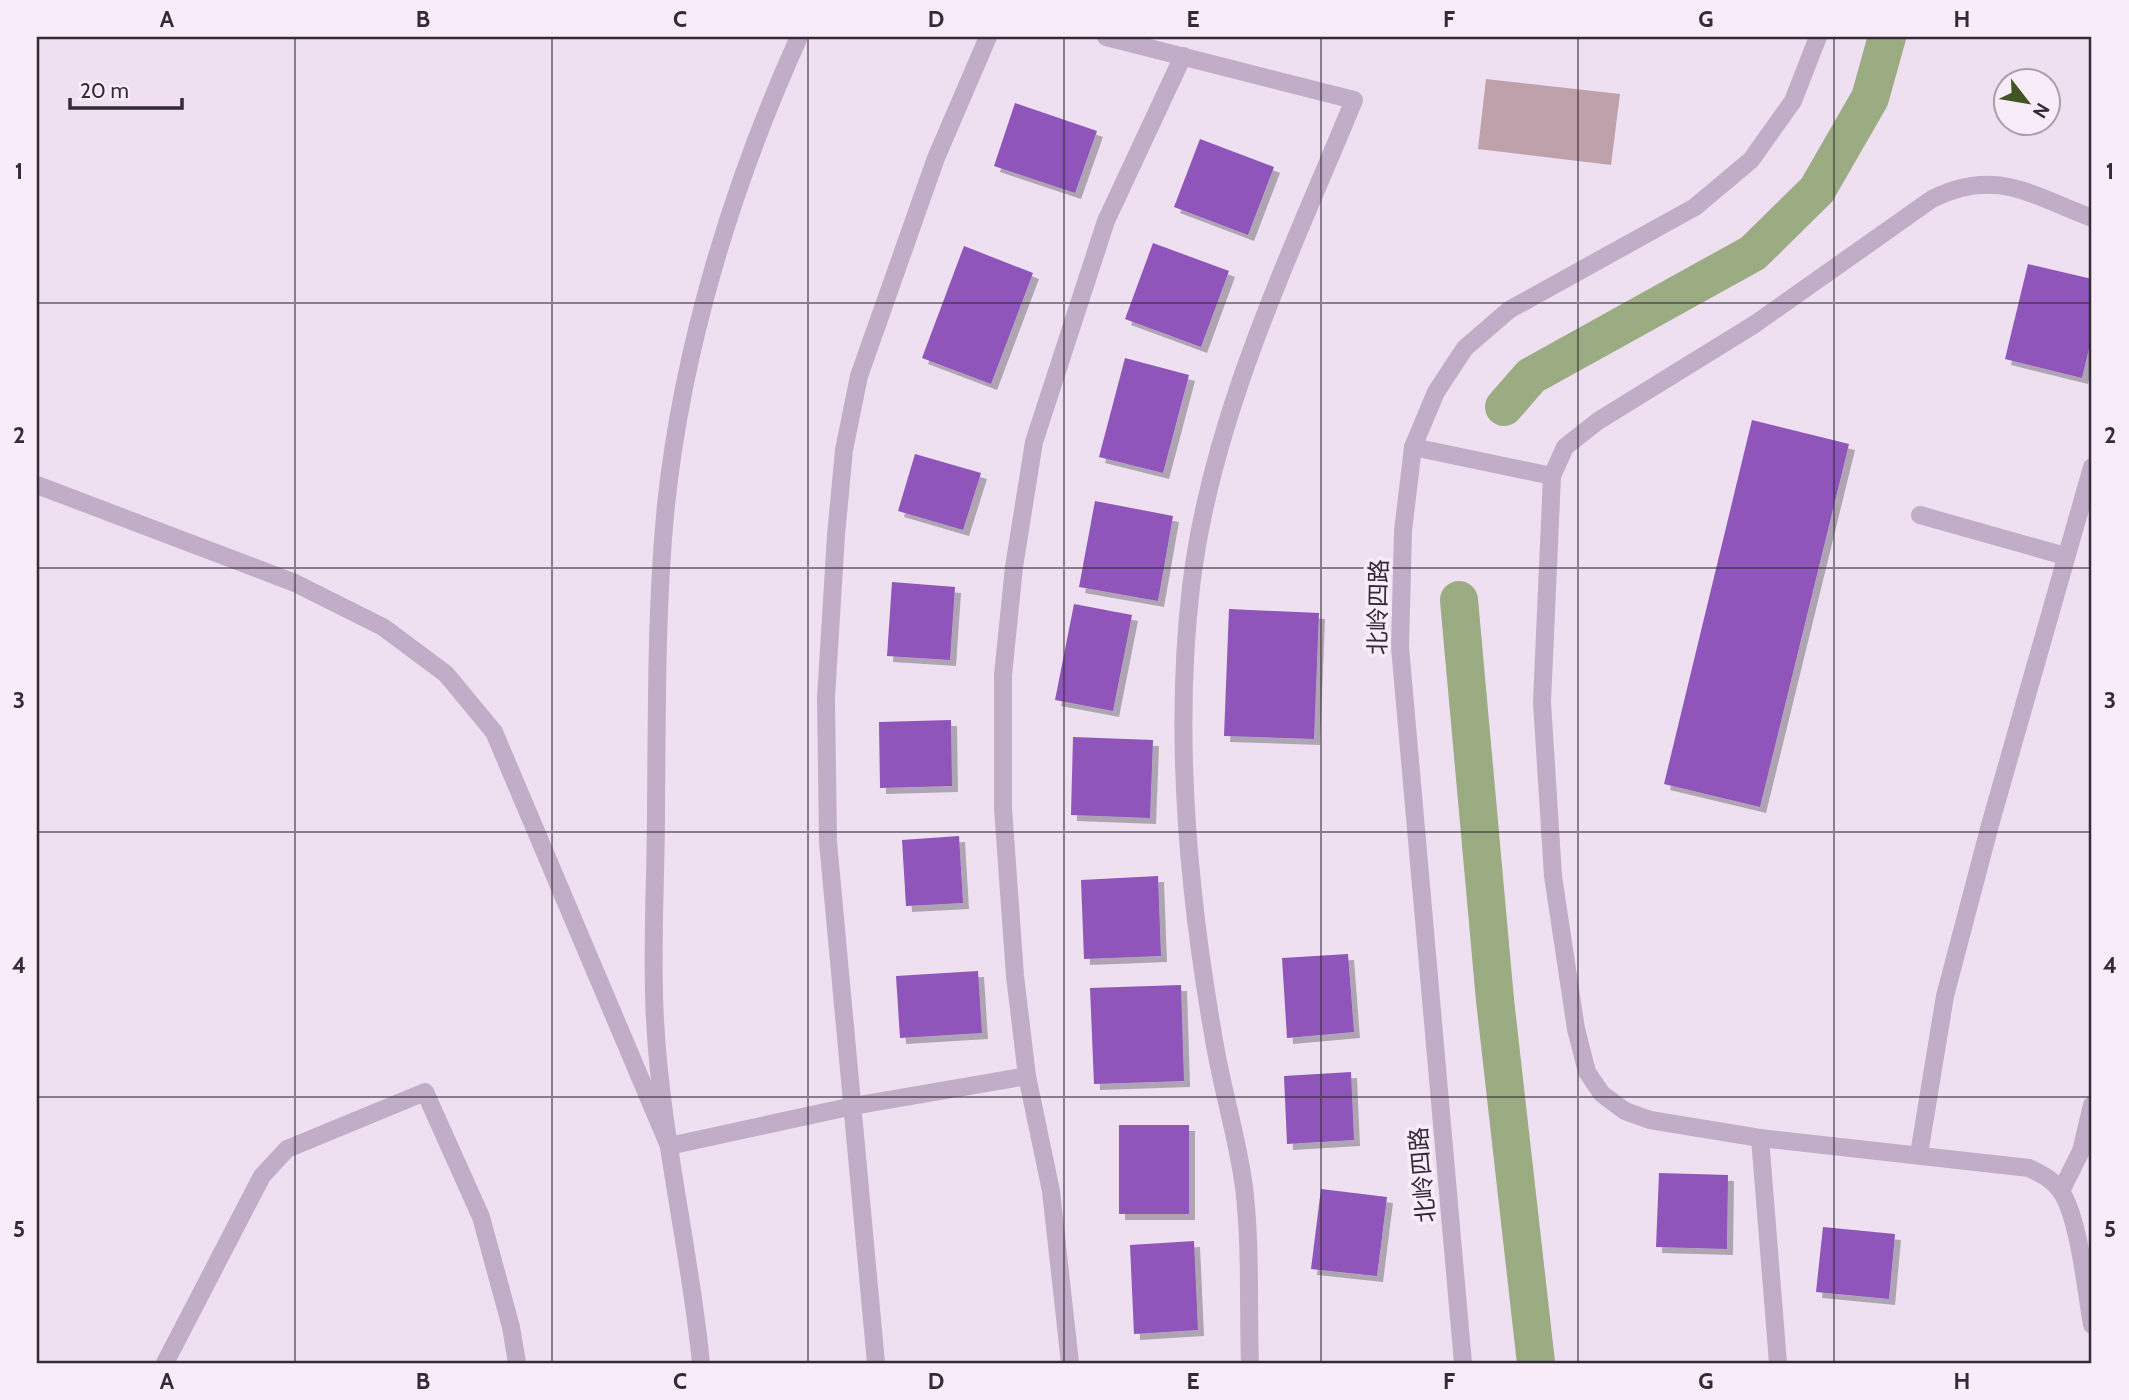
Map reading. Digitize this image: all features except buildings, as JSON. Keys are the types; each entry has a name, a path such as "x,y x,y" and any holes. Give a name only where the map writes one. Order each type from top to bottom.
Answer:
{"street":[{"path":"701,1363 669,1146 655,1020 657,662 666,505 686,376 727,229 772,98 799,37"},
{"path":"876,1363 828,842 826,724 844,450 859,376 890,282 936,159 988,37"},
{"path":"1106,37 1354,100 1257,337 1214,469 1191,586 1185,704 1197,933 1213,1039 1236,1134 1244,1191 1250,1363"},
{"name":"北岭四路","path":"1463,1363 1400,647 1404,531 1413,447 1436,392 1465,348 1509,310 1695,207 1751,160 1793,101 1818,37"},
{"path":"1070,1363 1051,1191 1027,1076 1015,976 1003,808 1003,675 1014,566 1034,442 1106,221 1183,56"},
{"path":"2089,212 2007,186 1981,183 1956,186 1931,199 1755,324 1598,421 1565,447 1552,476 1542,702 1553,876 1576,1029 1587,1072 1602,1094 1625,1111 1650,1120 1760,1138 2029,1168 2047,1177 2061,1191 2072,1214 2092,1325"},
{"path":"1413,447 1552,476"},
{"path":"1919,1154 1945,996 2065,556 2092,467"},
{"path":"37,485 295,583 383,627 446,674 494,732 669,1146"},
{"path":"1920,516 2065,556"},
{"path":"669,1146 853,1106 1027,1076"},
{"path":"165,1363 261,1176 288,1149 425,1092 481,1217 511,1327 517,1363"},
{"path":"2061,1191 2081,1150 2092,1105"},
{"path":"1760,1138 1778,1363"}],"shaded area":[{"path":"1486,79 1620,94 1611,165 1478,149"}],"waterway":[{"path":"1504,407 1531,376 1753,253 1817,190 1870,98 1887,37"},
{"path":"1459,600 1495,1000 1536,1363"}]}
